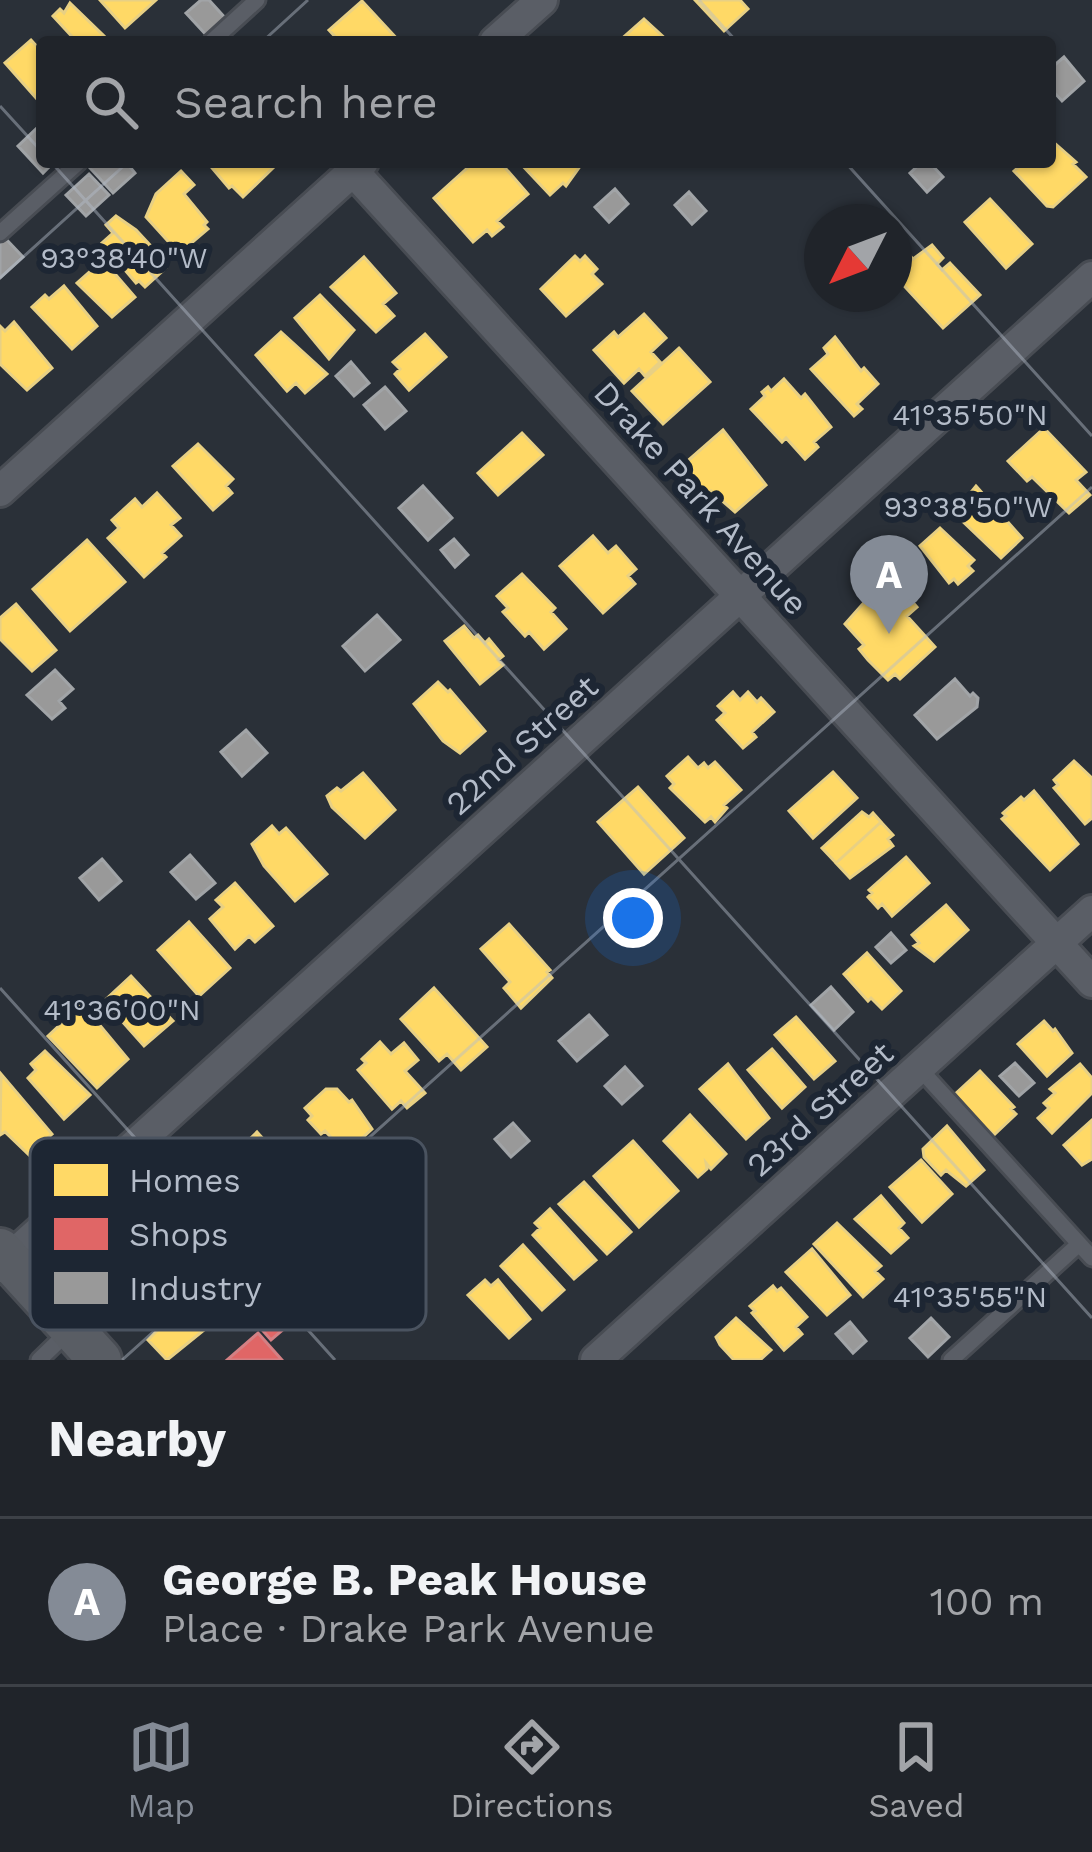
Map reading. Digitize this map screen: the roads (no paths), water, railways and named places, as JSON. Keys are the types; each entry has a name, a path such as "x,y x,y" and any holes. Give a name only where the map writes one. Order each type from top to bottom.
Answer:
{"main road":[{"path":"3,1259 30,1287"}],"street":[{"path":"503,36 542,0"},
{"path":"0,491 348,168"},
{"name":"Drake Park Avenue","path":"348,168 1092,982"},
{"name":"22nd Street","path":"137,1138 1092,277"},
{"name":"23rd Street","path":"596,1360 1092,911"},
{"name":"22nd Street","path":"3,1259 30,1235"}],"lane":[{"path":"220,36 257,0"},
{"path":"0,233 72,168"},
{"path":"919,1068 1092,1258"},
{"path":"951,1360 1079,1244"},
{"path":"39,1360 86,1344"}],"place":[{"name":"George B. Peak House","path":"889,634"}]}
